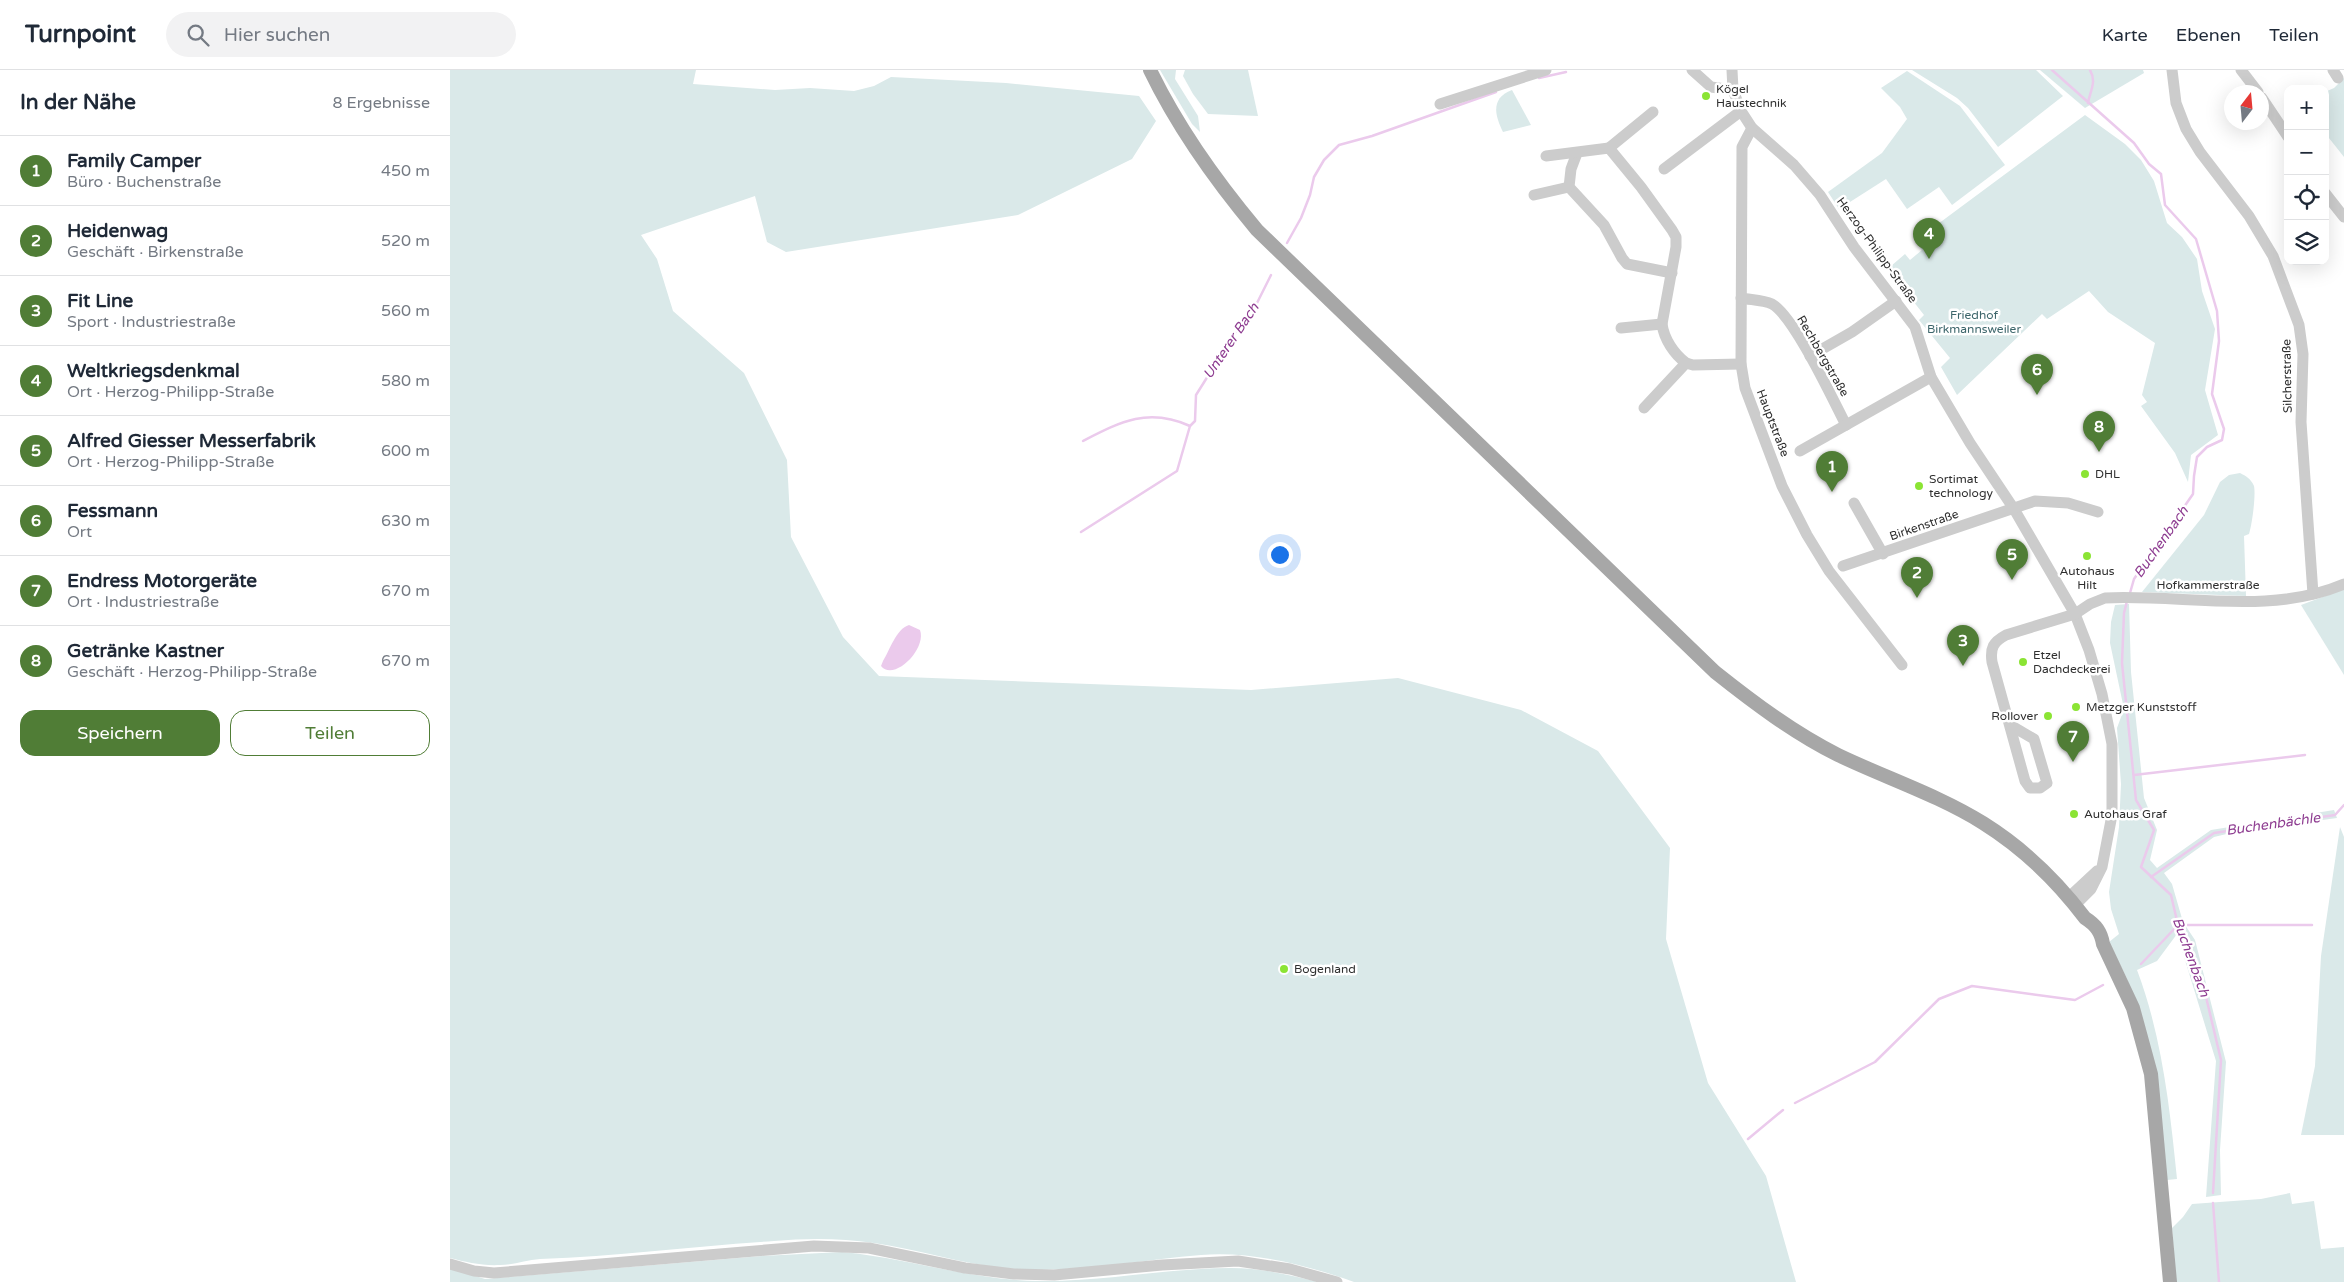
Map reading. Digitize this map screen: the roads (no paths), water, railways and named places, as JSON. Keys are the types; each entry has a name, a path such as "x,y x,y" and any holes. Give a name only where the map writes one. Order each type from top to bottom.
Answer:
{"main road":[{"path":"1150,70 1198,155 1226,194 1257,230 1715,672 1772,715 1804,736 1837,754 1982,823 2014,844 2038,865 2072,901 2085,918 2092,934 2103,944 2133,1008 2151,1074 2170,1282"}],"street":[{"path":"1440,104 1518,74 1546,70"},
{"path":"1692,70 1711,87 1733,90"},
{"path":"1732,70 1733,90 1741,111 1752,128"},
{"name":"Silcherstraße","path":"2172,70 2176,103 2186,129 2200,152 2249,216 2273,256 2299,325 2303,354 2301,422 2313,594"},
{"path":"2241,70 2253,85"},
{"path":"2269,108 2284,131"},
{"path":"1664,169 1741,111"},
{"path":"1546,156 1609,148 1653,112"},
{"name":"Herzog-Philipp-Straße","path":"1752,128 1794,165 1820,195 1854,247 1915,327 1931,377 1970,443 2014,509 2074,614 2089,650 2100,685 2112,744 2112,815 2102,867 2072,901"},
{"name":"Hauptstraße","path":"1752,128 1742,147 1741,364 1744,388 1782,486 1807,535 1829,571 1902,665"},
{"path":"1609,148 1641,187 1676,237 1672,273 1662,324 1663,334 1679,357 1686,363 1694,365 1741,364"},
{"path":"1569,187 1577,153"},
{"path":"1569,187 1604,225 1627,264 1672,273"},
{"path":"1534,195 1569,187"},
{"path":"2329,198 2344,217"},
{"name":"Rechbergstraße","path":"1741,298 1773,305 1784,316 1810,356 1846,426"},
{"path":"1810,356 1852,332 1896,302"},
{"path":"1621,328 1662,324"},
{"path":"1644,408 1686,363"},
{"path":"1800,451 1931,377"},
{"path":"2014,509 2035,501 2045,500 2068,503 2098,512"},
{"path":"1854,503 1883,554"},
{"name":"Birkenstraße","path":"1843,566 2014,509"},
{"name":"Hofkammerstraße","path":"2010,725 1992,662 1992,645 1997,639 2006,635 2074,614 2090,604 2105,598 2214,602 2287,599 2313,594 2344,584"},
{"path":"2010,725 2034,739 2047,783 2040,788 2030,788 2025,781 2010,725"},
{"path":"450,1264 474,1271 494,1273 786,1247 831,1246 869,1248 965,1268 1014,1274 1054,1275 1238,1260 1290,1269 1337,1282"}],"waterway":[{"name":"Buchenbach","path":"2052,70 2134,143 2149,164 2161,174 2165,205 2196,239 2217,311 2219,341 2212,394 2224,429 2222,440 2207,447 2197,457 2193,494 2134,579 2130,593"},
{"name":"Buchenbach","path":"2088,103 2093,83 2090,70"},
{"name":"Unterer Bach","path":"1539,78 1566,72"},
{"name":"Unterer Bach","path":"1287,243 1301,218 1310,195 1314,177 1324,160 1339,145 1372,136 1496,92"},
{"name":"Unterer Bach","path":"1081,532 1177,471 1190,426 1195,421 1196,395 1235,333 1252,313 1271,275"},
{"path":"1083,441 1122,423 1147,417 1175,420 1190,426"},
{"name":"Buchenbach","path":"2127,601 2124,613 2122,663 2136,800 2154,830 2141,867 2171,895 2178,925 2201,976 2221,1060 2213,1193"},
{"path":"2134,775 2305,755"},
{"name":"Buchenbächle","path":"2151,877 2214,833 2335,815 2344,805"},
{"path":"2141,964 2178,925 2312,925"},
{"path":"1795,1103 1875,1062 1939,999 1972,986 2075,1000 2103,985"},
{"path":"1748,1139 1783,1110"},
{"name":"Buchenbach","path":"2213,1203 2219,1282"}],"place":[{"name":"Kögel Haustechnik","path":"1706,96"},
{"name":"Weltkriegsdenkmal","path":"1929,259"},
{"name":"Fessmann","path":"2037,395"},
{"name":"Getränke Kastner","path":"2099,452"},
{"name":"DHL","path":"2085,474"},
{"name":"Sortimat technology","path":"1919,486"},
{"name":"Family Camper","path":"1832,492"},
{"name":"Autohaus Hilt","path":"2087,556"},
{"name":"Alfred Giesser Messerfabrik","path":"2012,580"},
{"name":"Heidenwag","path":"1917,598"},
{"name":"Etzel Dachdeckerei","path":"2023,662"},
{"name":"Fit Line","path":"1963,666"},
{"name":"Metzger Kunststoff","path":"2076,707"},
{"name":"Rollover","path":"2048,716"},
{"name":"Endress Motorgeräte","path":"2073,762"},
{"name":"Autohaus Graf","path":"2074,814"},
{"name":"Bogenland","path":"1284,969"}],"park label":[{"name":"Friedhof Birkmannsweiler","path":"1974,322"}]}
